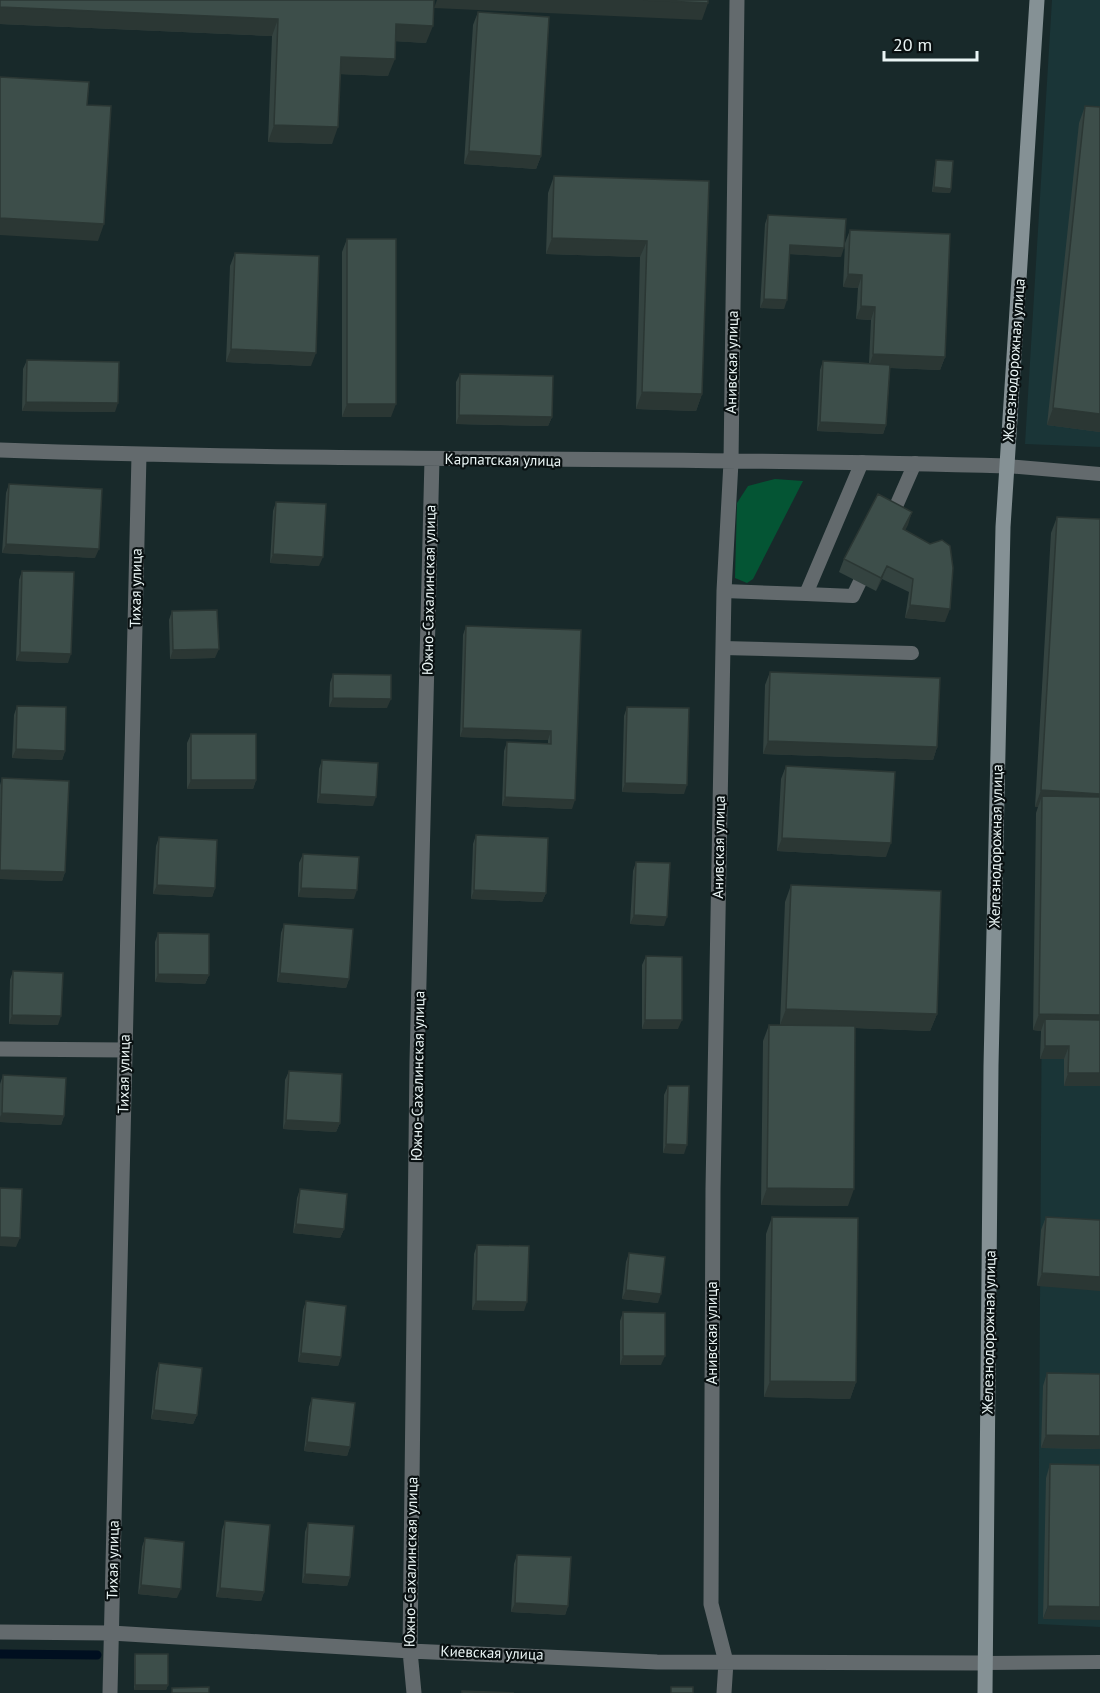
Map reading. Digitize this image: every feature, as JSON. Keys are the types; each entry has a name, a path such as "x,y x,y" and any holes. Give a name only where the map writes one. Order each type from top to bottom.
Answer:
{"main road":[{"name":"Железнодорожная улица","path":"985,1693 991,1066 1007,466 1037,0"}],"street":[{"name":"Анивская улица","path":"724,1693 726,1662 711,1604 713,1189 724,591 731,462 737,0"},
{"name":"Карпатская улица","path":"0,450 139,455 862,462 1007,466"},
{"name":"Тихая улица","path":"110,1693 139,455"},
{"name":"Южно-Сахалинская улица","path":"414,1693 410,1651 417,1062 432,459"},
{"path":"0,1050 125,1050"},
{"name":"Киевская улица","path":"0,1632 111,1633 410,1651 726,1662 985,1663"}],"lane":[{"path":"806,594 862,462"},
{"path":"882,536 915,464"},
{"path":"1007,466 1100,474"},
{"path":"724,591 853,596 873,554"},
{"path":"723,648 912,653"},
{"path":"985,1663 1100,1662"}],"shaded area":[{"path":"1052,0 1100,0 1100,447 1025,444"},
{"path":"1100,524 1100,1627 1038,1624 1043,810"}],"green space":[{"path":"775,479 803,481 753,579 747,583 735,578 737,503 748,486"}],"building":[{"path":"0,0 434,0 433,26 396,24 395,59 341,57 338,127 274,125 278,19 0,7"},
{"path":"643,0 708,0 708,3"},
{"path":"478,12 549,17 541,156 469,151"},
{"path":"0,77 89,82 87,105 111,106 104,224 0,218"},
{"path":"1085,106 1100,107 1100,414 1053,408"},
{"path":"936,160 953,161 951,189 934,187"},
{"path":"554,176 709,181 702,394 642,392 647,241 552,238"},
{"path":"768,215 846,219 844,248 790,245 787,300 764,299"},
{"path":"850,230 950,234 945,357 873,354 875,307 861,306 862,275 848,274"},
{"path":"347,239 396,239 396,404 347,404"},
{"path":"235,253 319,256 316,353 231,349"},
{"path":"27,360 119,362 118,403 26,402"},
{"path":"823,361 890,365 886,425 820,422"},
{"path":"460,374 553,376 552,417 459,415"},
{"path":"9,484 102,489 99,549 6,544"},
{"path":"878,494 912,512 903,529 930,544 942,540 950,546 953,568 950,609 910,605 913,579 887,566 881,578 844,559"},
{"path":"276,502 326,504 323,557 273,554"},
{"path":"1057,517 1100,519 1100,794 1041,790"},
{"path":"22,571 74,572 71,654 20,652"},
{"path":"217,610 219,649 173,650 172,611"},
{"path":"466,626 581,630 575,800 505,797 507,742 551,744 551,731 463,728"},
{"path":"770,672 940,678 937,747 768,741"},
{"path":"333,674 391,675 391,699 333,698"},
{"path":"17,706 66,707 65,751 16,749"},
{"path":"627,707 689,708 687,785 625,783"},
{"path":"191,734 256,734 256,780 191,780"},
{"path":"322,760 378,763 376,797 320,794"},
{"path":"786,766 895,772 891,843 782,838"},
{"path":"2,778 69,781 65,872 0,870"},
{"path":"1042,796 1100,797 1100,1015 1039,1014"},
{"path":"476,835 548,838 546,893 474,890"},
{"path":"159,837 217,840 215,888 157,885"},
{"path":"303,854 359,857 357,890 301,888"},
{"path":"636,862 670,863 667,917 634,915"},
{"path":"791,885 941,891 937,1014 786,1009"},
{"path":"284,924 353,929 349,979 280,973"},
{"path":"158,933 209,934 209,975 158,974"},
{"path":"646,956 682,957 682,1020 645,1020"},
{"path":"13,971 63,973 61,1016 12,1015"},
{"path":"1045,1019 1100,1020 1100,1073 1068,1073 1069,1046 1045,1046"},
{"path":"769,1025 855,1026 854,1189 767,1188"},
{"path":"289,1071 342,1074 340,1123 286,1120"},
{"path":"3,1075 66,1078 64,1116 2,1113"},
{"path":"668,1086 689,1086 687,1145 666,1144"},
{"path":"0,1188 22,1189 20,1238 0,1237"},
{"path":"300,1189 347,1194 344,1229 296,1224"},
{"path":"772,1217 858,1218 856,1382 770,1381"},
{"path":"1046,1217 1100,1220 1100,1277 1042,1273"},
{"path":"477,1245 529,1246 527,1302 476,1301"},
{"path":"629,1253 665,1257 661,1294 626,1290"},
{"path":"306,1301 346,1306 341,1357 301,1353"},
{"path":"623,1312 665,1313 665,1356 623,1356"},
{"path":"159,1363 202,1368 197,1415 154,1410"},
{"path":"1047,1373 1100,1374 1100,1436 1046,1435"},
{"path":"312,1398 355,1403 350,1447 307,1442"},
{"path":"1050,1464 1100,1465 1100,1607 1048,1606"},
{"path":"225,1521 270,1525 264,1592 220,1588"},
{"path":"308,1523 354,1526 350,1577 305,1574"},
{"path":"145,1538 184,1542 181,1589 141,1585"},
{"path":"517,1555 571,1557 568,1606 515,1603"},
{"path":"135,1654 168,1654 168,1685 135,1685"},
{"path":"209,1687 209,1693 172,1693 172,1688"},
{"path":"671,1687 693,1687 693,1693 671,1693"},
{"path":"462,1691 514,1693 462,1693"}],"waterway":[{"path":"0,1654 97,1655"}]}
